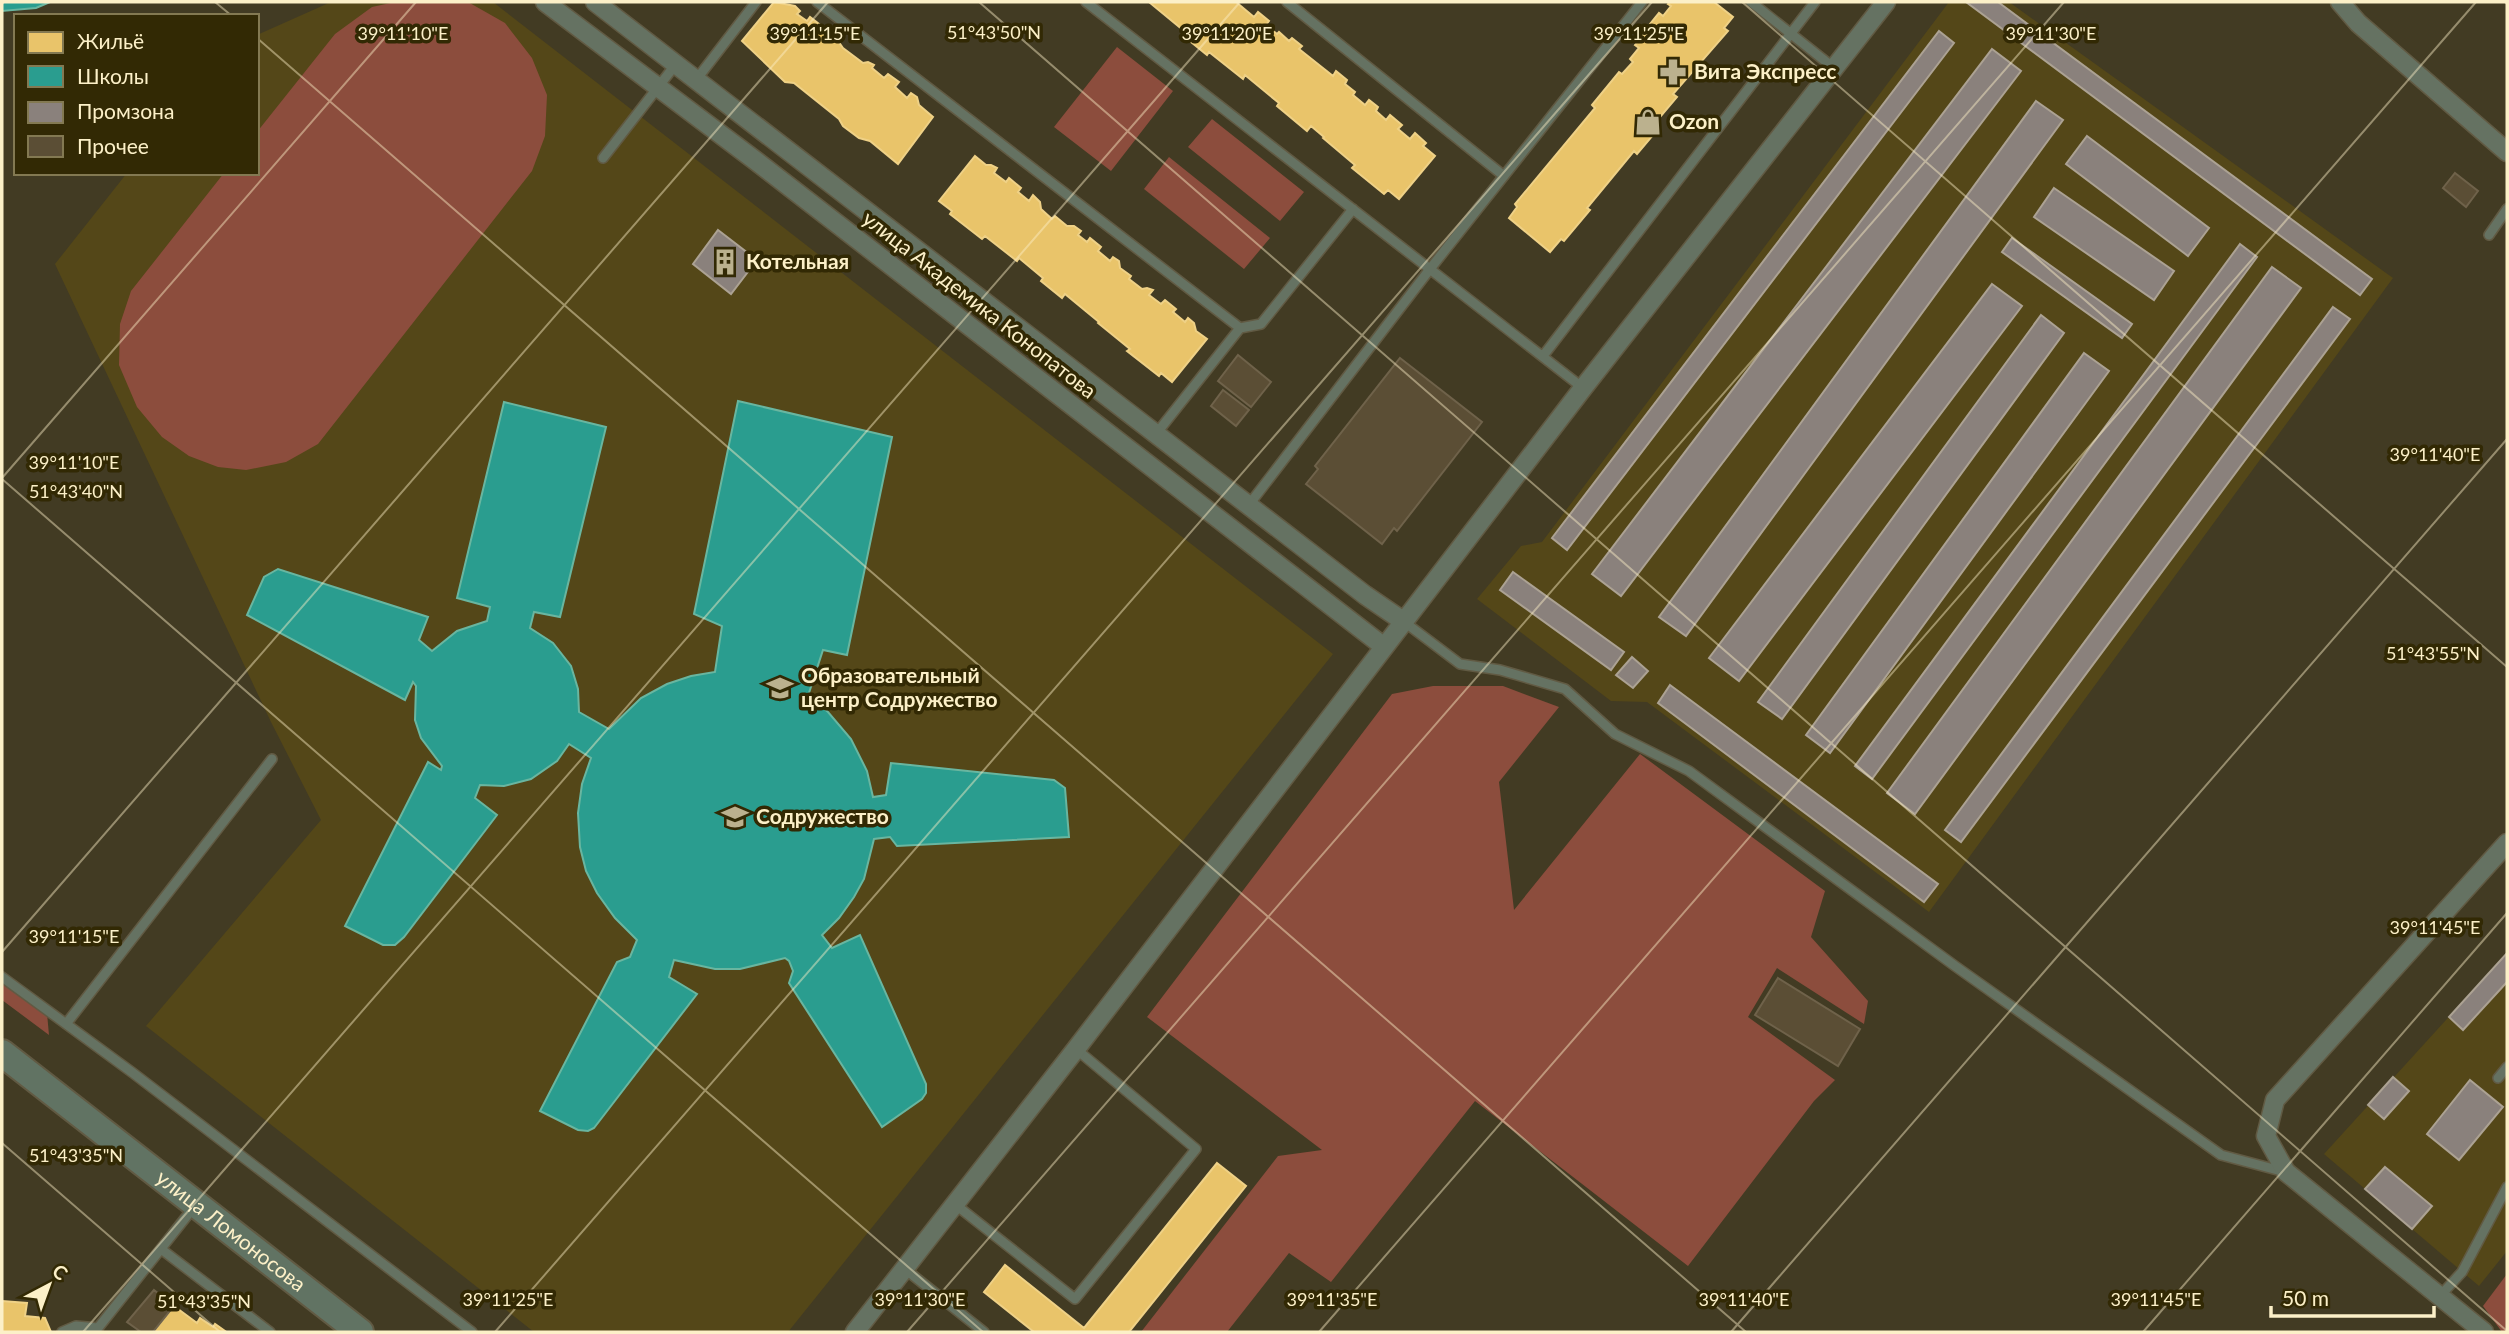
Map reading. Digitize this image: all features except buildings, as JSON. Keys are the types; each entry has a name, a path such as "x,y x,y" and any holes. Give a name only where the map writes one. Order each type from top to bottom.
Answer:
{"main road":[{"name":"улица Ломоносова","path":"2,1053 360,1332"}],"street":[{"name":"улица Академика Конопатова","path":"545,2 1383,646"},
{"name":"улица Академика Конопатова","path":"595,2 1248,506 1403,621"},
{"path":"855,1332 956,1205 1383,646 1885,2"},
{"path":"2340,2 2358,23 2507,152"},
{"path":"2484,1332 2286,1172 2266,1136 2275,1100 2507,843"}],"lane":[{"path":"696,80 756,2"},
{"path":"817,2 1240,328"},
{"path":"1086,2 1583,388"},
{"path":"1287,2 1504,176"},
{"path":"1248,506 1430,269 1642,2"},
{"path":"1751,2 1834,68"},
{"path":"1543,356 1815,2"},
{"path":"603,158 676,64"},
{"path":"1156,434 1240,328 1261,324 1353,209"},
{"path":"2489,235 2507,209"},
{"path":"1403,621 1461,664 1500,670 1565,689 1615,734 1689,771 1965,974 2221,1155 2286,1172"},
{"path":"66,1024 272,759"},
{"path":"2,977 472,1332"},
{"path":"956,1205 1075,1299 1196,1149 1076,1049"},
{"path":"2498,1078 2507,1067"},
{"path":"2440,1296 2462,1272 2507,1187"},
{"path":"62,1332 78,1329 100,1330 195,1206"},
{"path":"161,1249 270,1332"},
{"path":"905,1269 984,1332"}],"shaded area":[{"name":"Образовательный центр Содружество","path":"331,2 493,2 1333,654 788,1332 534,1332 146,1026 321,820 271,722 55,264 125,175 259,175 259,34"},
{"path":"395,2 468,2 505,23 532,58 547,95 545,136 532,171 318,444 286,462 246,470 218,467 189,456 162,437 137,407 119,365 120,324 131,291 222,175 259,175 259,129 335,34 372,7"},
{"path":"1949,2 2009,2 2393,278 1929,912 1647,702 1611,701 1477,599 1521,546 1542,542"},
{"path":"1117,47 1173,91 1111,171 1054,127"},
{"path":"1212,119 1304,192 1280,221 1188,147"},
{"path":"1169,157 1270,238 1244,269 1144,189"},
{"path":"1433,686 1503,686 1559,707 1499,782 1514,910 1640,754 1825,891 1811,937 1868,1001 1864,1024 1777,968 1748,1017 1835,1080 1814,1101 1688,1266 1475,1101 1331,1282 1289,1253 1227,1332 1141,1332 1278,1156 1322,1150 1147,1017 1392,694"},
{"path":"2507,953 2507,1251 2479,1286 2324,1154"},
{"path":"2,979 47,1013 49,1035 2,1000"},
{"path":"2507,1274 2507,1332 2502,1332 2483,1306"}],"place":[{"name":"Вита Экспресс","path":"1673,72"},
{"name":"Ozon","path":"1648,122"},
{"name":"Котельная","path":"725,262"},
{"name":"Образовательный центр Содружество","path":"780,688"},
{"name":"Содружество","path":"735,817"}]}
